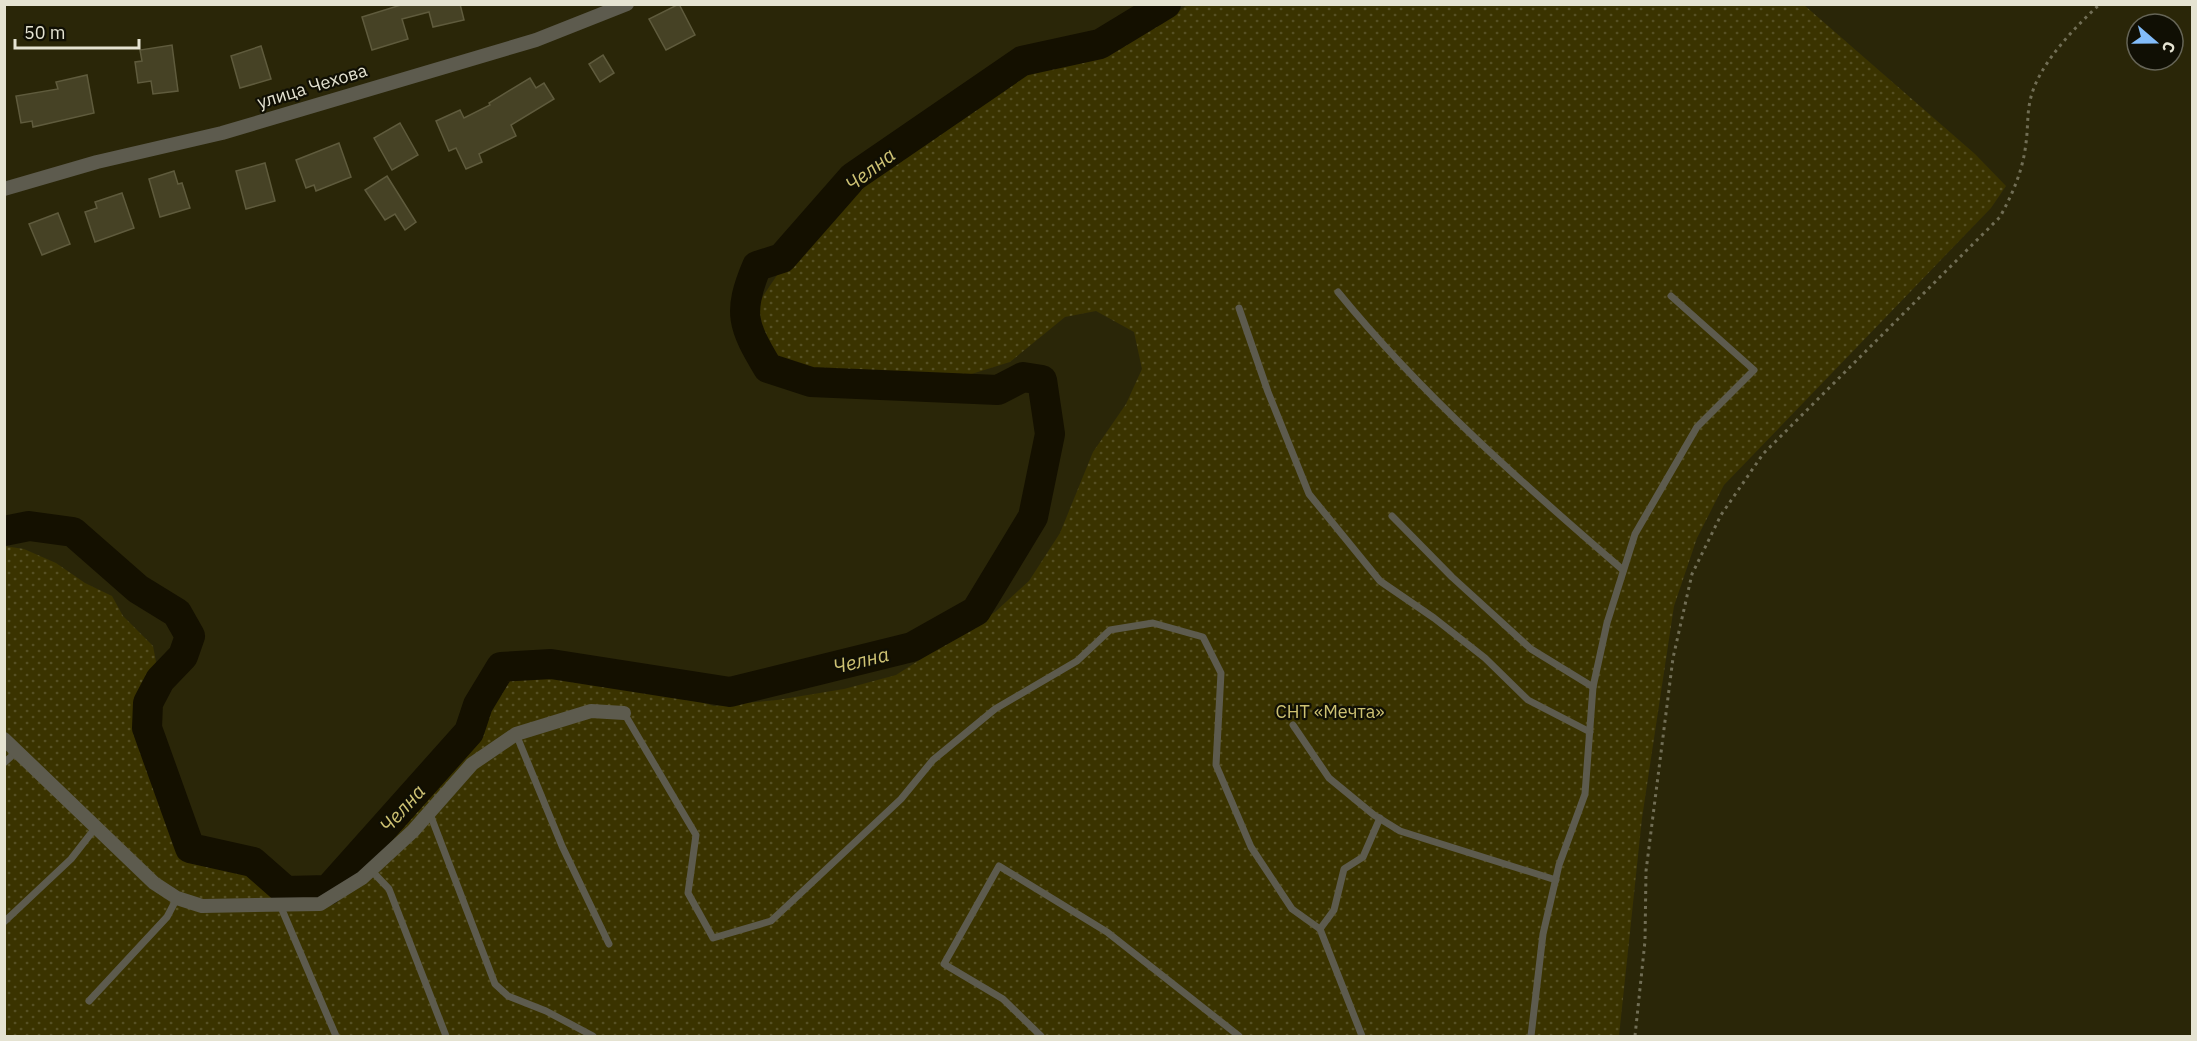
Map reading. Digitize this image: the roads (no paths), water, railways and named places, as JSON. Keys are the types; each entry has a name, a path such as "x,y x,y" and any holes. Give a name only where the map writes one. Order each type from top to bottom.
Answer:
{"street":[{"name":"улица Чехова","path":"4,189 97,162 222,133 536,40 627,4"},
{"path":"4,739 154,883 177,898 202,906 320,904 371,870 429,813 472,764 516,734 591,711 624,713"}],"lane":[{"path":"1338,292 1392,355 1545,503 1623,570"},
{"path":"1531,1036 1543,934 1556,880 1585,794 1593,687 1607,623 1635,534 1697,427 1754,370 1671,296"},
{"path":"1239,308 1268,392 1309,494 1380,581 1434,618 1485,658 1528,700 1590,732"},
{"path":"1392,516 1452,577 1530,649 1593,687"},
{"path":"624,713 696,836 688,893 713,938 771,921 901,799 933,760 995,709 1077,661 1110,630 1153,623 1203,637 1221,673 1216,765 1251,847 1292,909 1320,929 1362,1036"},
{"path":"1293,725 1329,778 1400,831 1556,880"},
{"path":"516,734 562,846 609,944"},
{"path":"4,764 17,751"},
{"path":"429,813 495,984 508,996 546,1011 593,1036"},
{"path":"1320,929 1334,909 1344,869 1363,857 1380,818"},
{"path":"4,922 71,859 96,827"},
{"path":"1041,1036 1003,999 944,964 999,866 1107,932 1239,1036"},
{"path":"371,870 388,890 446,1036"},
{"path":"88,1001 167,917 177,898"},
{"path":"280,904 336,1036"}],"waterway":[{"name":"Челна","path":"4,531 29,526 73,532 138,589 177,613 190,636 183,656 160,680 148,703 147,728 190,848 253,862 286,891 328,890 469,732 478,705 501,667 551,664 730,692 912,647 976,611 1033,517 1050,434 1042,380 1023,377 998,390 811,382 768,368 748,330 746,319 747,296 757,266 782,258 853,177 1022,61 1100,44 1166,4"}],"park label":[{"name":"СНТ «Мечта»","path":"1330,711"}]}
